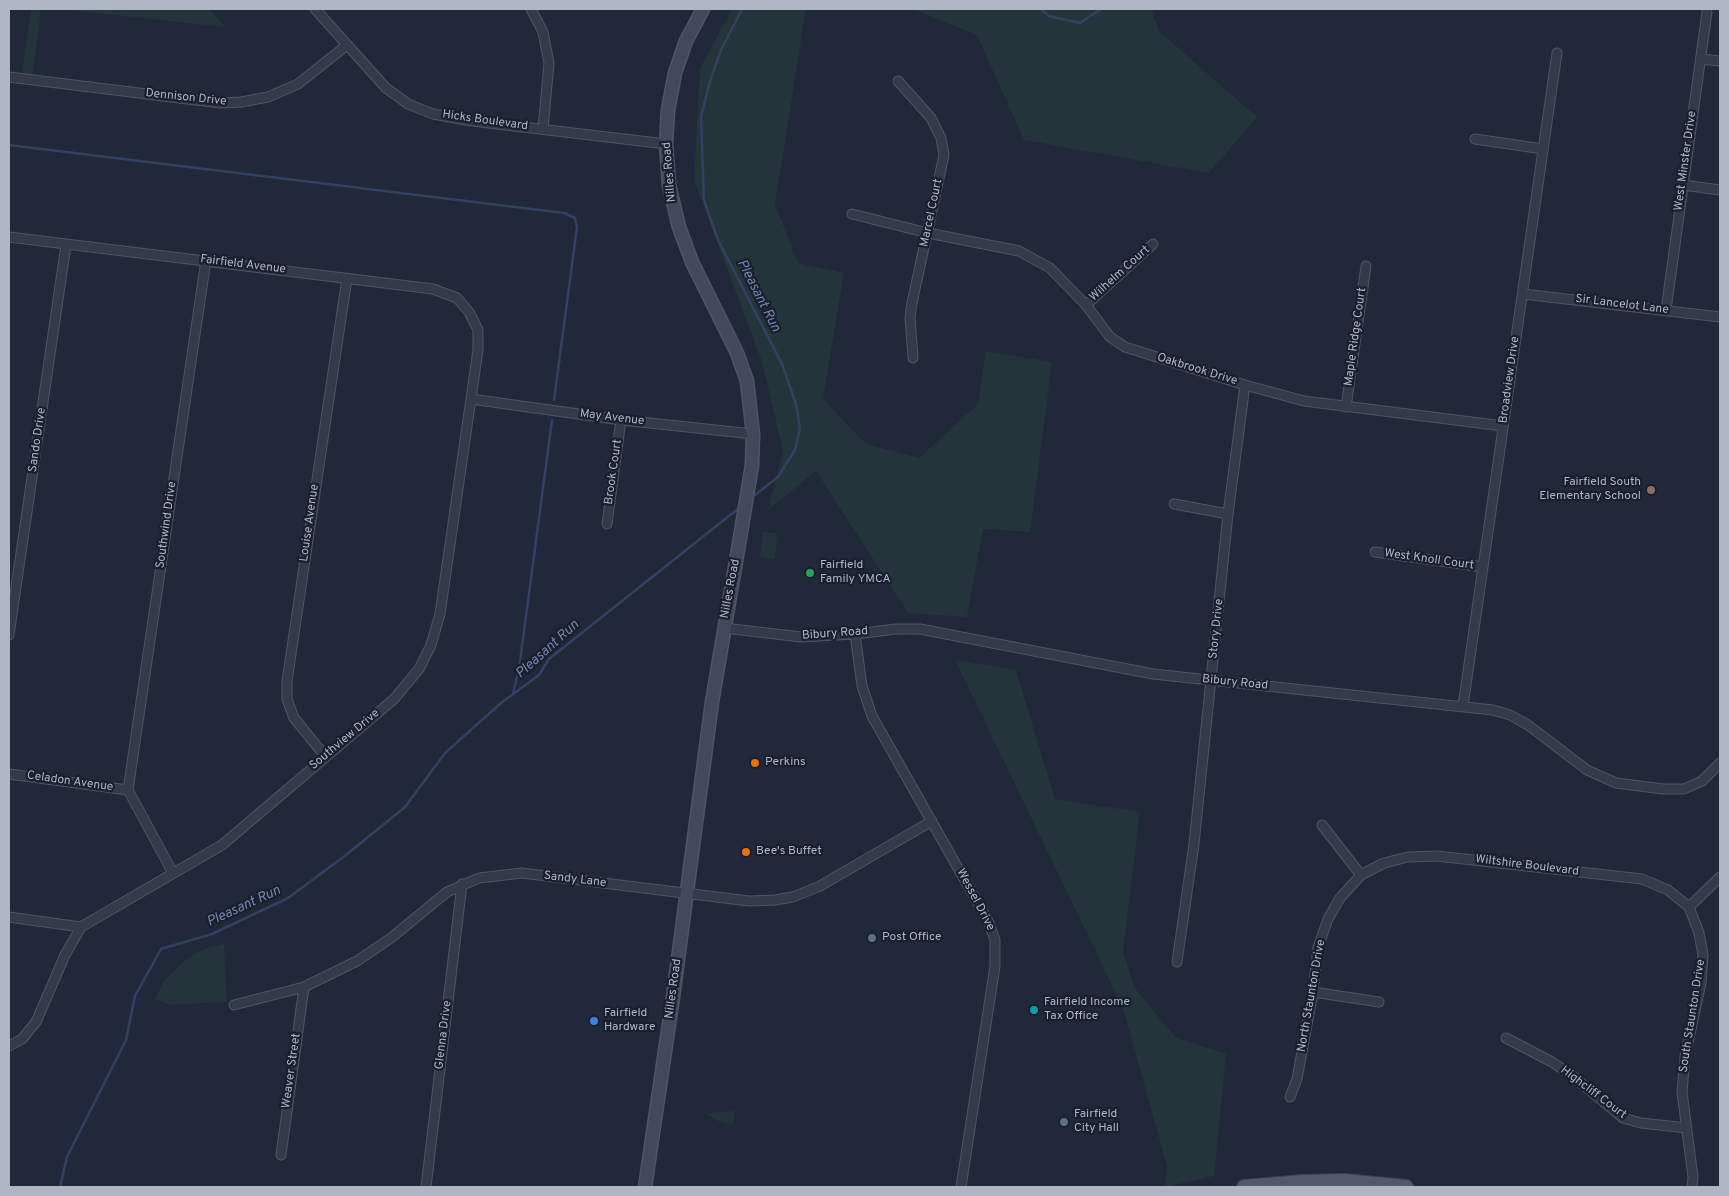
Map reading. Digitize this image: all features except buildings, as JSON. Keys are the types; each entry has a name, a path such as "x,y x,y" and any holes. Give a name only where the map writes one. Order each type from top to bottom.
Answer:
{"main road":[{"path":"1244,1187 1345,1181 1406,1187"}],"street":[{"name":"Hicks Boulevard","path":"315,9 386,88 408,104 448,118 666,144"},
{"path":"531,9 543,32 549,62 543,129"},
{"name":"Nilles Road","path":"644,1187 724,628 752,465 754,434 747,381 737,353 692,262 679,228 669,185 666,144 668,110 675,73 686,41 704,9"},
{"name":"West Minster Drive","path":"1666,310 1707,12"},
{"name":"Dennison Drive","path":"9,77 220,103 240,102 268,97 298,84 347,45"},
{"name":"Broadview Drive","path":"1463,706 1558,53"},
{"path":"1701,59 1720,61"},
{"name":"Marcel Court","path":"898,81 930,118 941,138 944,155 911,310 913,358"},
{"path":"1475,140 1543,149"},
{"path":"1682,185 1720,190"},
{"name":"Oakbrook Drive","path":"852,214 928,234 1019,251 1050,268 1086,305 1110,337 1125,347 1244,385 1304,401 1503,426"},
{"name":"Fairfield Avenue","path":"9,237 433,288 457,298 469,312"},
{"name":"Wilhelm Court","path":"1086,305 1153,244"},
{"name":"Sando Drive","path":"9,635 66,245"},
{"name":"Southwind Drive","path":"128,790 206,260"},
{"name":"Maple Ridge Court","path":"1346,407 1366,266"},
{"name":"Louise Avenue","path":"325,756 294,718 287,698 287,681 347,278"},
{"name":"Sir Lancelot Lane","path":"1523,294 1720,317"},
{"name":"Southview Drive","path":"9,1046 22,1039 36,1022 65,955 81,927 222,845 399,693 419,668 431,644 440,614 478,350 478,330 469,312"},
{"name":"Story Drive","path":"1177,962 1194,844 1228,514 1244,385"},
{"name":"May Avenue","path":"471,399 621,420 754,434"},
{"name":"Brook Court","path":"607,524 621,420"},
{"path":"1174,504 1228,514"},
{"name":"West Knoll Court","path":"1375,552 1483,568"},
{"name":"Bibury Road","path":"724,628 801,637 855,634 896,629 920,629 1153,674 1463,706 1510,715 1528,725 1587,770 1616,783 1663,789 1684,789 1702,782 1720,763"},
{"name":"Wessel Drive","path":"855,634 862,686 869,709 989,923 996,949 961,1187"},
{"name":"Celadon Avenue","path":"9,774 128,790 173,873"},
{"name":"Sandy Lane","path":"234,1005 304,986 357,962 392,938 447,892 462,884 490,876 522,873 759,901 793,897 832,880 932,821"},
{"path":"1322,825 1360,875"},
{"name":"Wiltshire Boulevard","path":"1360,875 1384,862 1408,857 1437,856 1642,880 1668,890 1689,907"},
{"name":"North Staunton Drive","path":"1290,1097 1298,1079 1313,992 1318,947 1328,919 1340,898 1360,875"},
{"path":"1689,907 1720,877"},
{"name":"Glenna Drive","path":"426,1187 462,884"},
{"name":"South Staunton Drive","path":"1689,907 1699,933 1703,955 1701,983 1685,1056 1682,1092 1693,1177 1692,1187"},
{"path":"9,917 81,927"},
{"name":"Weaver Street","path":"281,1154 304,986"},
{"path":"1313,992 1379,1002"},
{"name":"Highcliff Court","path":"1506,1038 1552,1062 1574,1077 1623,1118 1641,1123 1687,1128"}],"shaded area":[{"path":"31,9 41,9 32,80 21,79"},
{"path":"62,9 209,9 225,27"},
{"path":"732,9 806,9 775,204 798,263 844,273 823,399 866,444 919,458 978,404 986,351 1052,362 1030,532 983,529 967,617 908,613 816,471 768,510 783,451 762,362 694,180 700,68"},
{"path":"913,9 1151,9 1159,31 1257,117 1209,173 1024,140 977,35"},
{"path":"763,532 777,533 775,559 760,557"},
{"path":"955,660 1016,670 1055,799 1140,812 1123,952 1135,988 1176,1038 1226,1054 1214,1176 1165,1187 1167,1166 1123,1008"},
{"path":"224,944 227,1002 170,1005 155,999 164,981 183,962 203,949"},
{"path":"700,1110 708,1113 735,1111 733,1124 718,1121"}],"waterway":[{"name":"Pleasant Run","path":"742,9 721,50 710,81 701,117 704,200 718,240 782,364 796,404 800,429 795,450 778,477 751,498"},
{"name":"Pleasant Run","path":"1041,9 1049,16 1080,23 1101,9"},
{"path":"9,145 564,213 575,218 577,227 554,400"},
{"path":"513,693 519,669 552,420"},
{"name":"Pleasant Run","path":"60,1187 67,1157 126,1040 135,996 161,949 212,934 288,898 346,855 405,807 445,753 501,703 539,675 549,659 739,508"}],"place":[{"name":"Fairfield South Elementary School","path":"1651,490"},
{"name":"Fairfield Family YMCA","path":"810,573"},
{"name":"Perkins","path":"755,763"},
{"name":"Bee's Buffet","path":"746,852"},
{"name":"Post Office","path":"872,938"},
{"name":"Fairfield Income Tax Office","path":"1034,1010"},
{"name":"Fairfield Hardware","path":"594,1021"},
{"name":"Fairfield City Hall","path":"1064,1122"}]}
